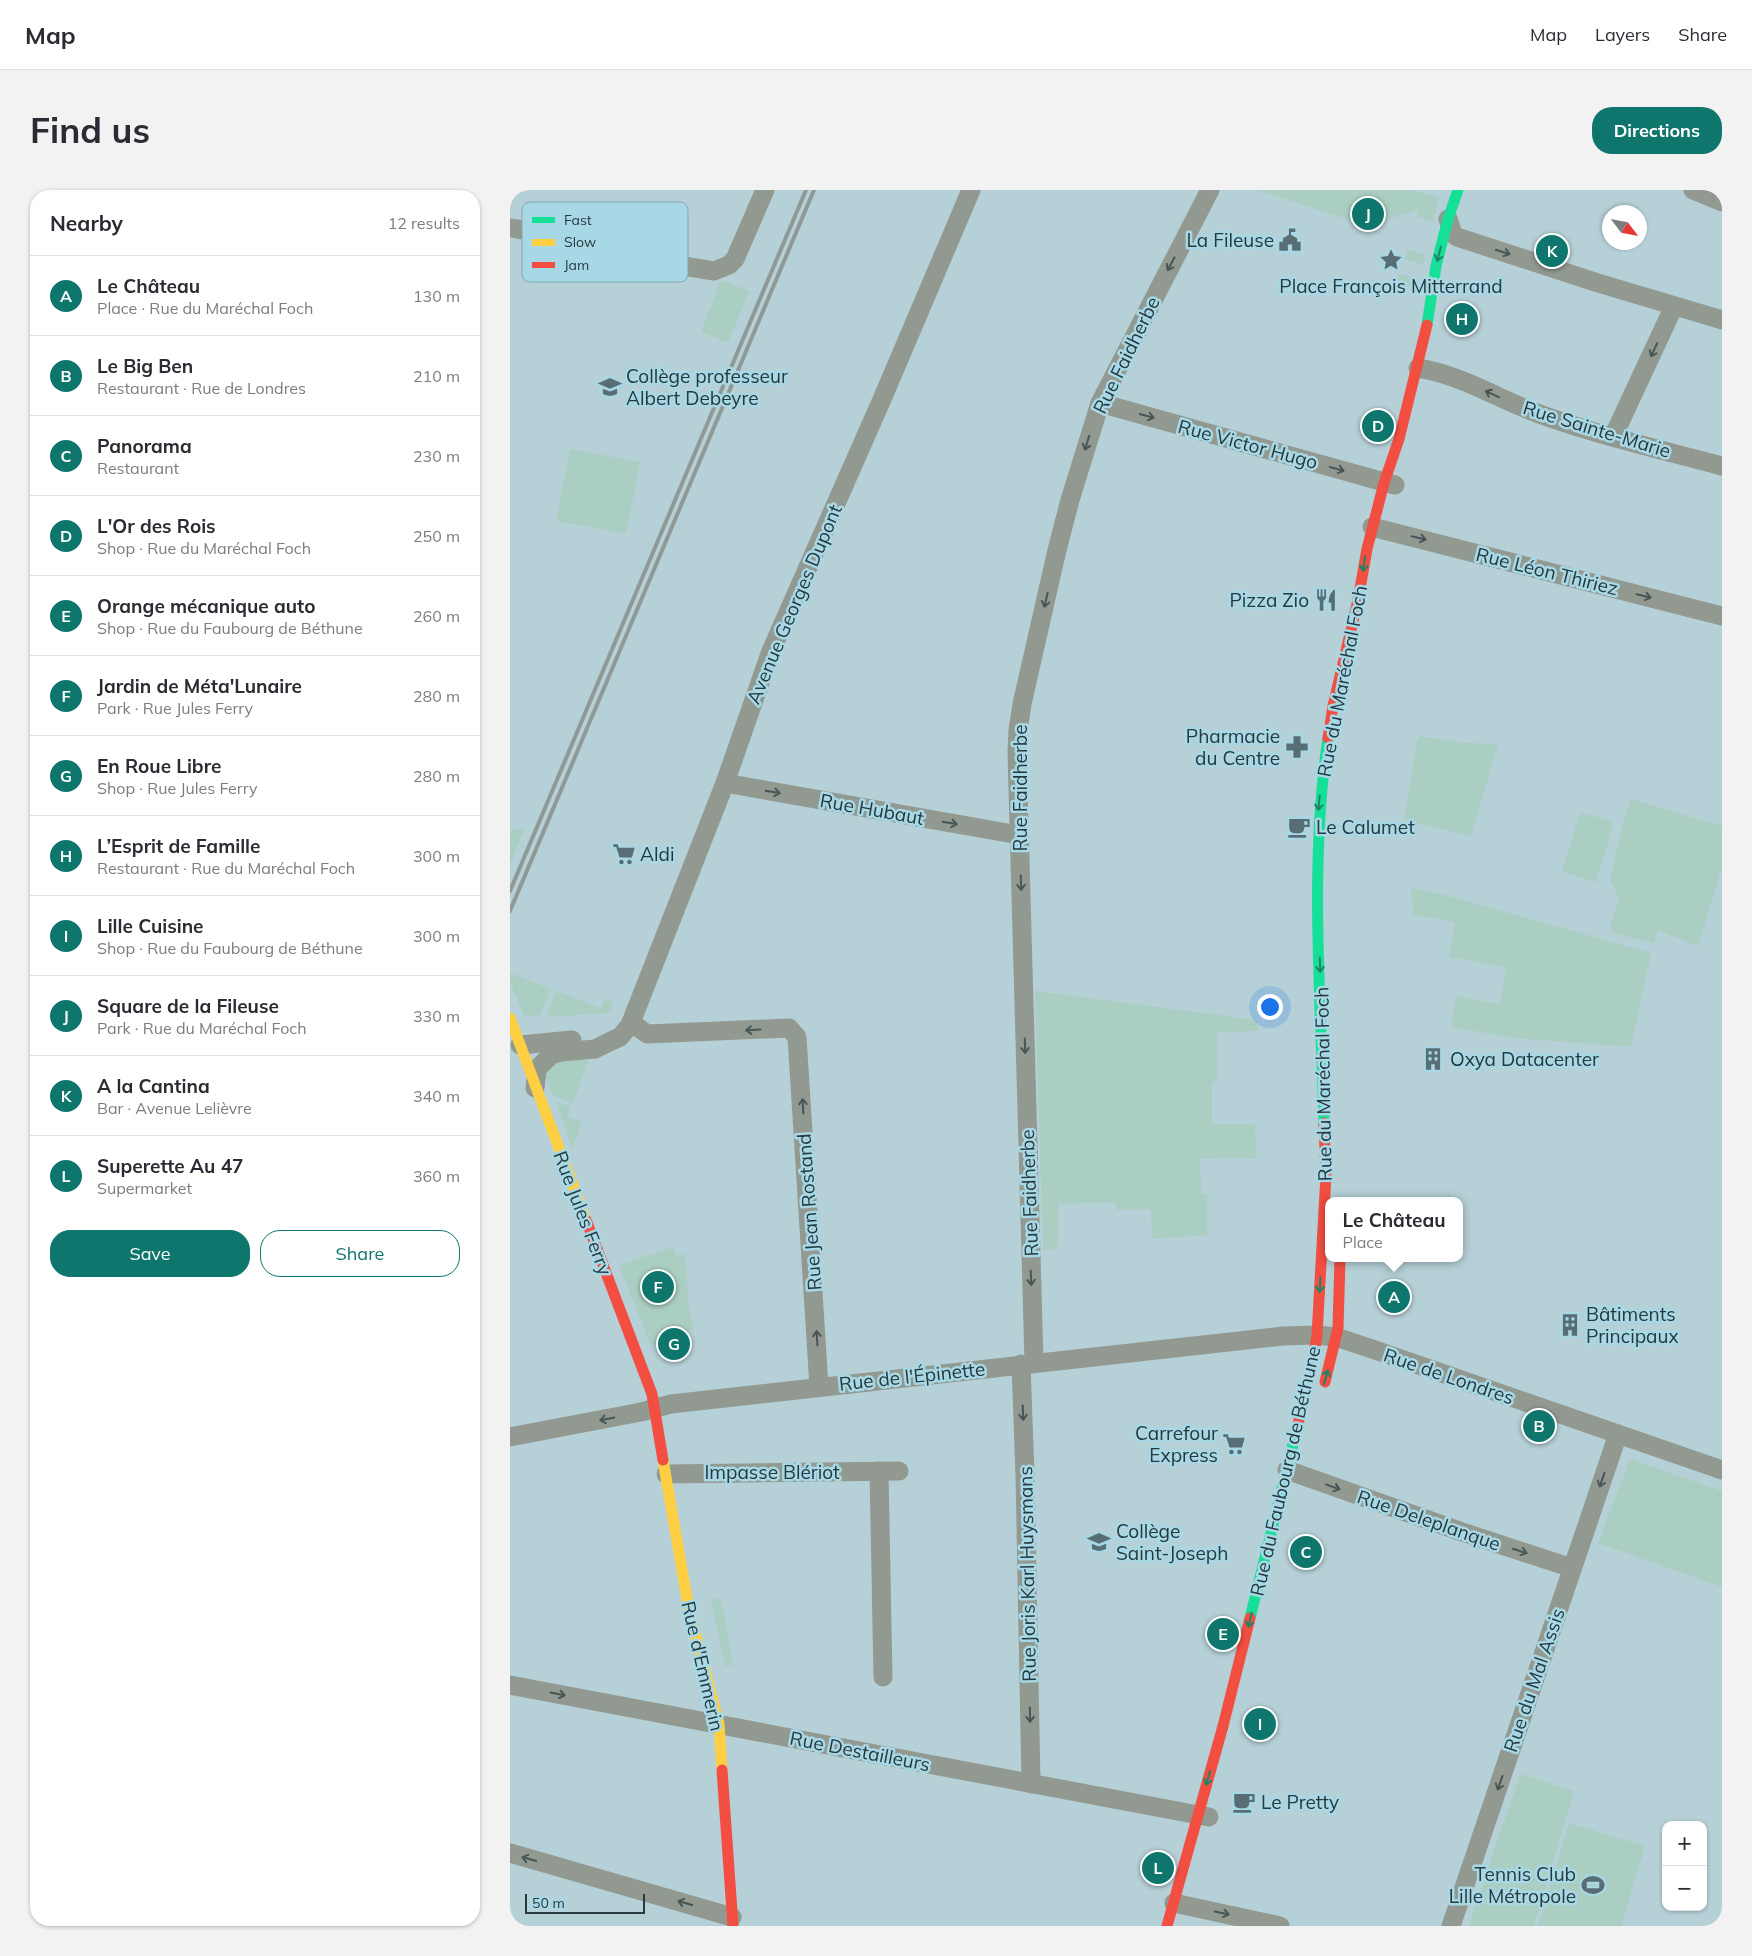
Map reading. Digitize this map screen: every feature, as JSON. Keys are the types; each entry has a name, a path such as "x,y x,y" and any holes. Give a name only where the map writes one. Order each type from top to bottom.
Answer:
{"main road":[{"name":"Rue du Maréchal Foch","path":"1421,369 1436,266 1455,232 1458,190"},
{"name":"Rue du Maréchal Foch","path":"1317,1335 1326,1175 1319,940 1319,812 1332,713 1358,600 1382,530 1392,487 1399,439 1445,284"},
{"name":"Rue du Maréchal Foch","path":"1333,799 1336,749 1343,710 1374,576"},
{"name":"Rue Jules Ferry","path":"510,1018 535,1088 645,1373 655,1409"},
{"path":"1336,1338 1340,1299 1340,1262"},
{"name":"Rue du Faubourg de Béthune","path":"1167,1926 1181,1911 1207,1816 1223,1726 1297,1473 1317,1335"},
{"name":"Rue du Faubourg de Béthune","path":"1322,1391 1336,1338"},
{"name":"Rue d'Emmerin","path":"655,1409 692,1624 719,1724 732,1921"},
{"name":"Rue du Faubourg de Béthune","path":"1224,1767 1292,1498"}],"street":[{"path":"688,267 714,271 729,265 735,259 765,190"},
{"name":"Avenue Georges Dupont","path":"628,1028 725,783 771,651 890,381 971,190"},
{"name":"Rue Faidherbe","path":"1027,1363 1017,741 1022,704 1065,518 1100,403 1210,190"},
{"path":"1693,190 1722,202"},
{"path":"1455,232 1674,306 1722,320"},
{"path":"1613,436 1674,306"},
{"name":"Rue Sainte-Marie","path":"1421,369 1463,380 1540,414 1576,427 1722,466"},
{"name":"Rue Victor Hugo","path":"1100,403 1392,487"},
{"name":"Rue Léon Thiriez","path":"1382,530 1722,616"},
{"name":"Rue Hubaut","path":"725,783 1020,835"},
{"path":"520,1045 607,1037 628,1028"},
{"path":"535,1088 537,1069 551,1055 561,1052 595,1049 620,1037 628,1028"},
{"name":"Rue Jean Rostand","path":"628,1028 639,1028 646,1034 789,1028 798,1037 820,1387"},
{"name":"Rue de Londres","path":"1317,1335 1336,1338 1722,1470"},
{"name":"Rue de l'Épinette","path":"510,1437 655,1409 670,1404 1027,1363 1283,1336 1317,1335"},
{"name":"Rue Joris Karl Huysmans","path":"1027,1363 1025,1475 1032,1784"},
{"name":"Rue du Mal Assis","path":"1451,1926 1618,1434"},
{"path":"879,1471 883,1677"},
{"name":"Impasse Blériot","path":"666,1474 899,1471"},
{"name":"Rue Deleplanque","path":"1297,1473 1462,1532 1572,1568"},
{"name":"Rue Destailleurs","path":"510,1685 1207,1816"},
{"path":"510,1853 732,1921"},
{"path":"1181,1911 1280,1926"}],"green space":[{"path":"1257,190 1409,190 1439,197 1433,222 1417,217 1418,209 1369,226"},
{"path":"1407,249 1425,255 1423,265 1404,259"},
{"path":"1399,273 1419,280 1417,290 1396,283"},
{"path":"721,280 749,291 728,343 701,332"},
{"path":"570,449 640,462 626,534 556,521"},
{"path":"1421,736 1465,743 1498,744 1471,836 1404,820 1417,739"},
{"path":"1631,799 1722,826 1722,867 1698,946 1658,931 1654,943 1616,934 1610,929 1619,897 1610,882 1623,823"},
{"path":"1580,812 1614,822 1596,882 1562,872"},
{"path":"525,828 510,863 510,830"},
{"path":"1411,888 1449,896 1651,953 1631,1047 1515,1038 1451,1027 1456,996 1500,1004 1506,967 1449,957 1455,922 1414,915"},
{"path":"510,973 551,989 540,1016 524,1016 510,982"},
{"path":"556,991 601,1008 605,998 612,1001 611,1009 608,1013 546,1017"},
{"path":"1035,991 1257,1020 1258,1031 1217,1032 1217,1081 1212,1082 1212,1124 1255,1124 1256,1158 1200,1159 1201,1194 1207,1194 1207,1235 1152,1239 1151,1209 1116,1210 1116,1202 1058,1204 1058,1247 1053,1250 1043,1250"},
{"path":"585,1059 588,1062 573,1103 553,1096 546,1078 552,1067 561,1062"},
{"path":"556,1102 571,1107 568,1117 582,1122 572,1148"},
{"path":"673,1247 676,1256 685,1253 689,1309 694,1329 651,1346 619,1265"},
{"path":"1630,1459 1722,1491 1722,1587 1598,1543"},
{"path":"721,1598 733,1665 725,1666 711,1600"},
{"path":"1520,1774 1574,1791 1534,1926 1469,1926"},
{"name":"Tennis Club Lille Métropole","path":"1569,1823 1645,1846 1621,1926 1538,1926"}],"railway":[{"path":"510,891 806,190"},
{"path":"510,911 814,190"}],"traffic: fast":[{"path":"1427,325 1436,266 1448,219 1458,190"},
{"path":"1324,1123 1318,882 1322,786 1328,738"},
{"path":"1250,1618 1298,1424"}],"traffic: slow":[{"path":"510,1018 586,1220"},
{"path":"663,1460 689,1610 719,1724 722,1770"}],"traffic: jam":[{"path":"1328,738 1333,706 1358,600 1367,549 1384,483 1399,439 1427,325"},
{"path":"1298,1424 1312,1366 1317,1335 1326,1175 1324,1123"},
{"path":"586,1220 652,1394 663,1460"},
{"path":"1325,1382 1338,1328 1340,1262"},
{"path":"1167,1926 1223,1726 1250,1618"},
{"path":"722,1770 733,1926"}],"place":[{"name":"Square de la Fileuse","path":"1368,214"},
{"name":"La Fileuse","path":"1290,240"},
{"name":"A la Cantina","path":"1552,251"},
{"name":"Place François Mitterrand","path":"1391,260"},
{"name":"L’Esprit de Famille","path":"1462,319"},
{"name":"Collège professeur Albert Debeyre","path":"610,387"},
{"name":"L'Or des Rois","path":"1378,426"},
{"name":"Pizza Zio","path":"1326,600"},
{"name":"Pharmacie du Centre","path":"1297,747"},
{"name":"Le Calumet","path":"1299,827"},
{"name":"Aldi","path":"624,854"},
{"name":"Oxya Datacenter","path":"1433,1059"},
{"name":"Jardin de Méta'Lunaire","path":"658,1287"},
{"name":"Le Château","path":"1394,1297"},
{"name":"Bâtiments Principaux","path":"1570,1325"},
{"name":"En Roue Libre","path":"674,1344"},
{"name":"Le Big Ben","path":"1539,1426"},
{"name":"Carrefour Express","path":"1234,1444"},
{"name":"Collège Saint-Joseph","path":"1099,1542"},
{"name":"Panorama","path":"1306,1552"},
{"name":"Orange mécanique auto","path":"1223,1634"},
{"name":"Lille Cuisine","path":"1260,1724"},
{"name":"Le Pretty","path":"1244,1802"},
{"name":"Superette Au 47","path":"1158,1868"},
{"name":"Tennis Club Lille Métropole","path":"1593,1885"}]}
